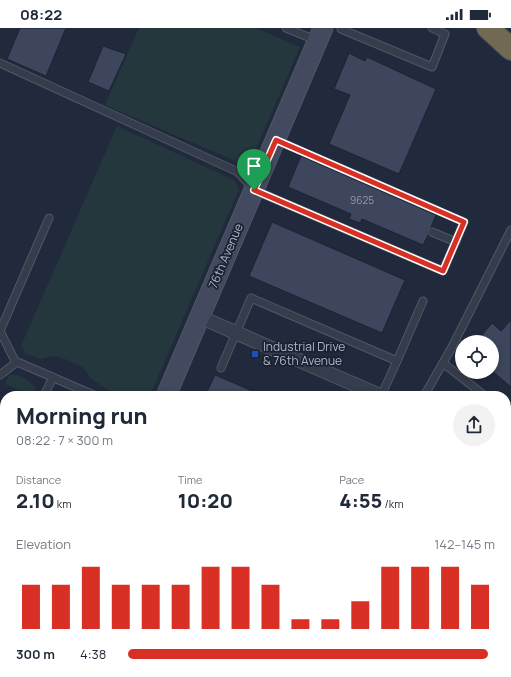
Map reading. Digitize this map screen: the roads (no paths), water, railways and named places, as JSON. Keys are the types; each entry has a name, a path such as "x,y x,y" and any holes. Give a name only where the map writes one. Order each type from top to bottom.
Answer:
{"highway":[{"path":"488,28 511,49"}],"street":[{"name":"76th Avenue","path":"168,391 276,140 332,31"},
{"path":"200,317 370,391"}],"lane":[{"path":"286,28 332,31 432,67 446,34 432,28"},
{"path":"0,63 238,172 254,190 443,271 464,222 276,140"},
{"path":"49,218 0,331 15,361 85,391"},
{"path":"427,391 443,363 511,230"},
{"path":"432,232 456,242"},
{"path":"221,368 251,298 397,361"},
{"path":"383,391 423,301"},
{"path":"0,375 18,362"},
{"path":"443,363 479,391"},
{"path":"46,391 53,377"}],"place":[{"name":"Industrial Drive & 76th Avenue","path":"255,354"}]}
